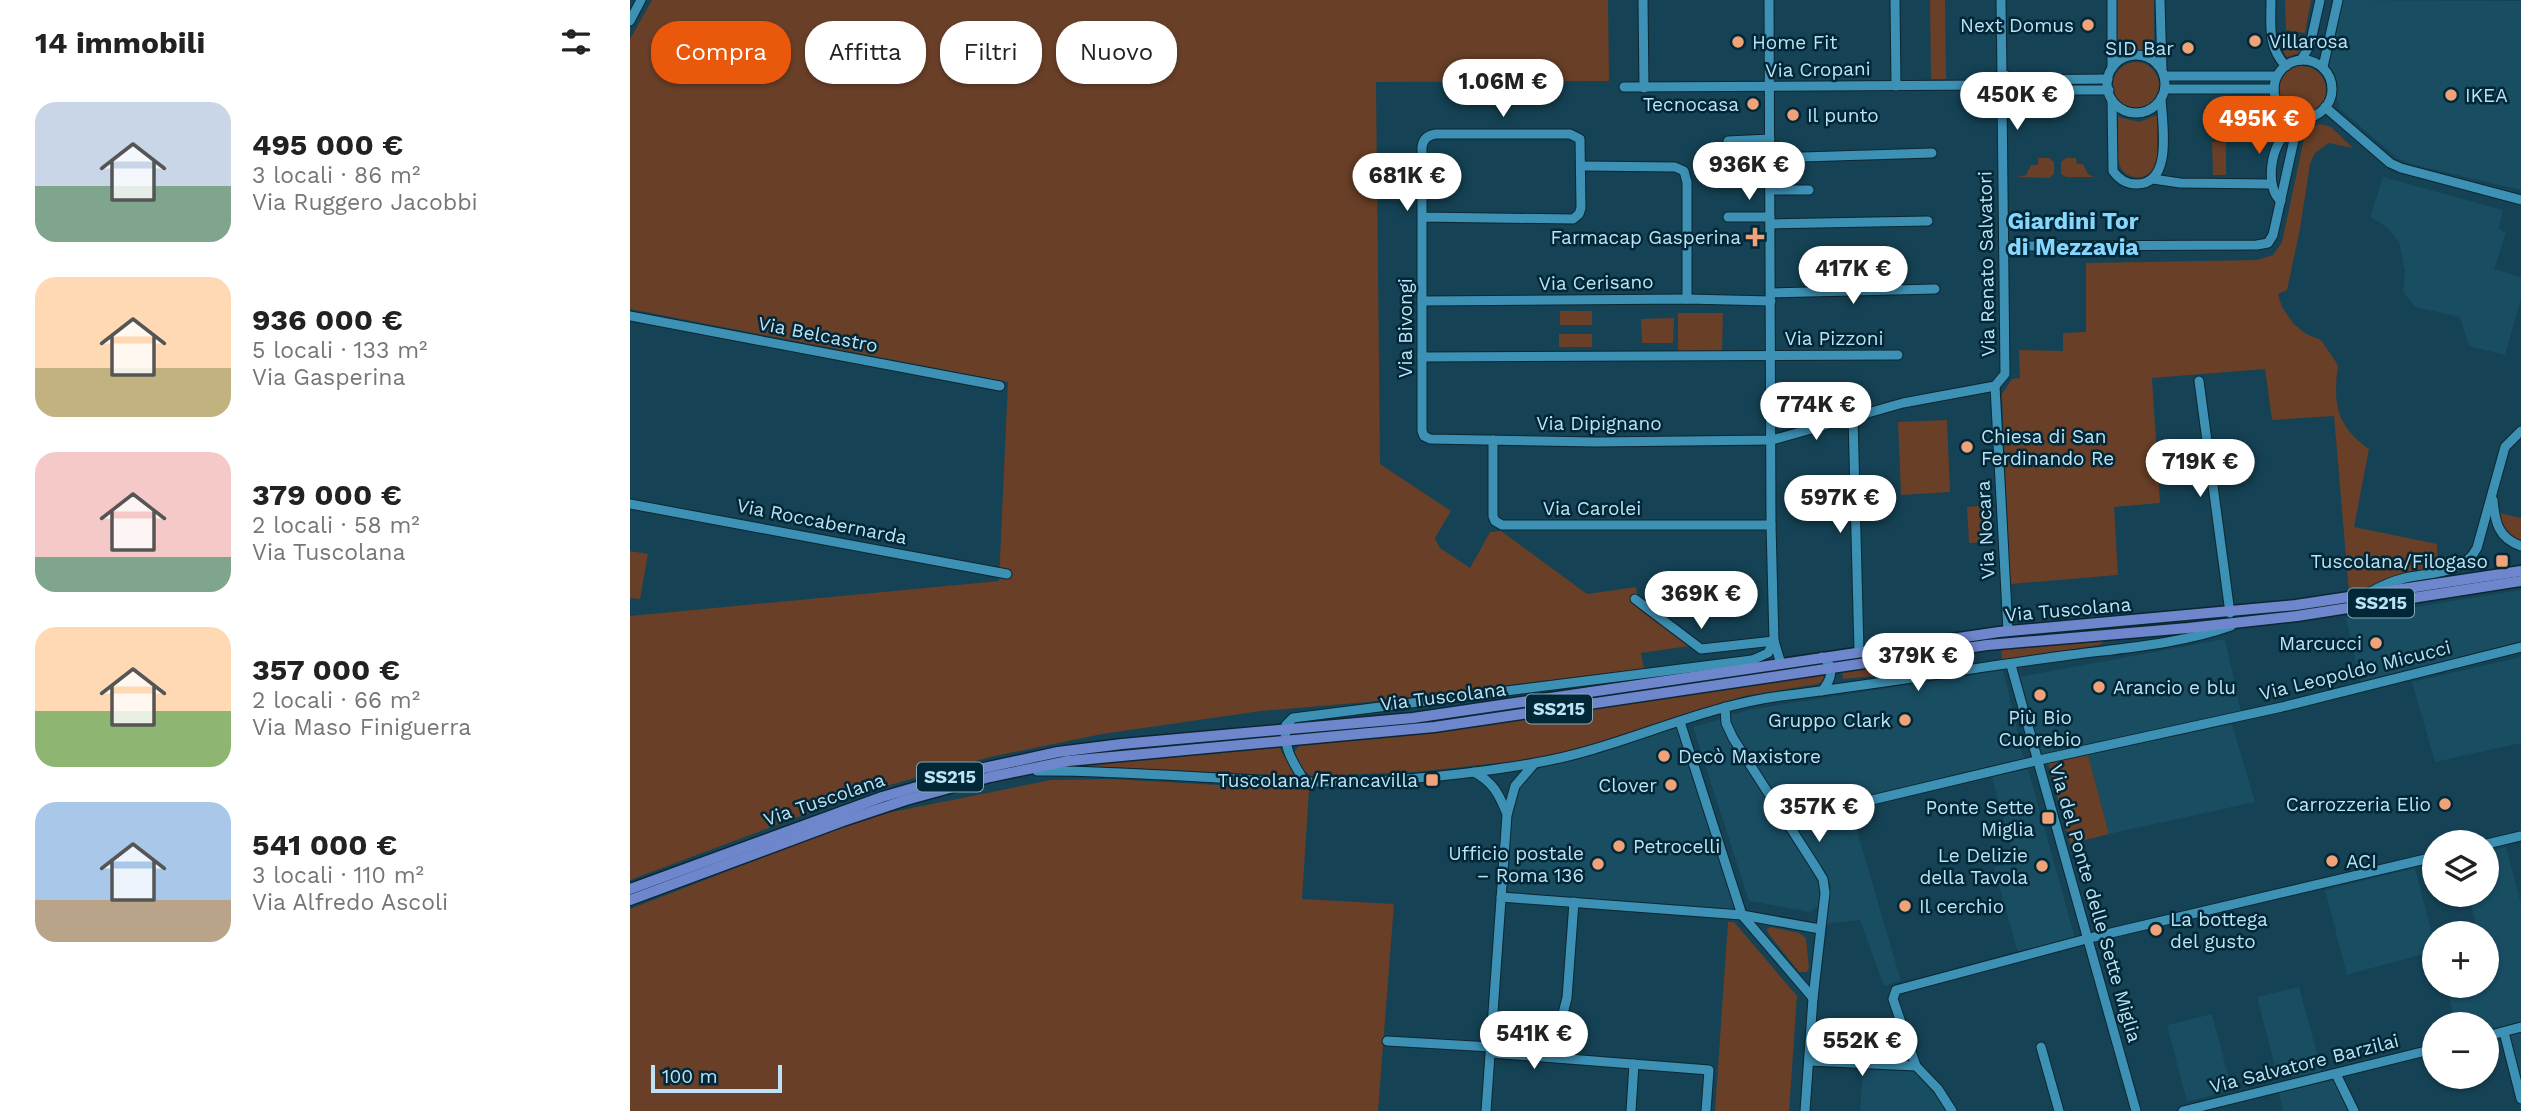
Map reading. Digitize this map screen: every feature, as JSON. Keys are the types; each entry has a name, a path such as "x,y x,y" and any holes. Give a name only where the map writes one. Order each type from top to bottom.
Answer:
{"main road":[{"name":"Via Tuscolana","path":"630,900 863,814 1018,771 1095,757 1285,737 2008,631 2230,613 2521,570"},
{"name":"Via Tuscolana","path":"630,889 864,802 979,769 1093,747 1434,727 1987,645 2241,623 2521,581"}],"street":[{"path":"630,21 641,0"},
{"path":"1643,0 1644,88"},
{"path":"1769,0 1771,525 1774,641 1781,664"},
{"path":"1895,0 1896,86"},
{"path":"2001,0 2002,75"},
{"path":"2112,0 2112,68 2108,79 2114,173 2131,183 2141,184 2158,174 2162,162 2160,0"},
{"path":"2271,0 2273,47 2277,57 2286,66"},
{"path":"2301,60 2310,45 2320,0"},
{"path":"2323,67 2337,0"},
{"path":"2112,68 2125,57 2142,56 2157,64 2163,74"},
{"path":"2301,60 2309,60 2323,67 2331,82 2332,91 2325,107 2318,113 2299,117 2285,111 2274,89 2277,76 2286,66 2301,60"},
{"path":"2163,74 2277,76"},
{"path":"2012,80 2013,90 2009,96 2002,97 1993,92 1995,78 2002,75 2012,80 2108,79"},
{"name":"Via Cropani","path":"1623,88 1992,85"},
{"path":"2110,95 2119,107 2137,113 2147,111 2163,94 2274,89"},
{"path":"2013,90 2110,95"},
{"name":"Via Renato Salvatori","path":"1995,386 2005,374 2002,97"},
{"path":"2325,107 2390,163 2521,200"},
{"path":"2004,246 2268,243 2273,237 2299,117"},
{"path":"2281,201 2273,193 2270,184 2275,152 2280,139 2289,132 2296,134"},
{"name":"Via Bivongi","path":"1422,217 1573,219 1581,211 1580,142 1572,134 1432,134 1425,139 1422,147 1422,217 1422,430 1426,437"},
{"path":"1728,141 1770,139"},
{"path":"1769,158 1933,153"},
{"path":"1582,166 1675,167 1684,171 1688,182 1686,299"},
{"path":"2153,179 2270,184"},
{"path":"1770,190 1809,190"},
{"path":"1728,217 1770,220 1928,221"},
{"name":"Via Cerisano","path":"1422,301 1686,299 1935,289"},
{"name":"Via Belcastro","path":"630,316 1000,386"},
{"path":"1422,357 1771,355"},
{"name":"Via Pizzoni","path":"1771,355 1898,355"},
{"path":"2199,381 2230,613"},
{"name":"Via Dipignano","path":"1426,437 1493,440 1772,440 1903,403 1995,386"},
{"name":"Via Nocara","path":"1995,386 2008,631"},
{"path":"1853,416 1858,652"},
{"path":"2365,595 2396,580 2446,571 2468,561 2477,548 2505,447 2521,431"},
{"name":"Via Carolei","path":"1493,440 1493,516 1495,521 1502,525 1771,525"},
{"path":"2493,495 2500,532 2507,540 2521,546"},
{"name":"Via Roccabernarda","path":"630,504 1007,574"},
{"path":"1635,599 1701,649 1774,641"},
{"name":"Via Tuscolana","path":"1018,771 1084,770 1305,782 1391,779 1534,764 1595,750 1744,702 2101,652 2205,634 2241,623"},
{"path":"2101,652 2112,642 2113,634 2106,624"},
{"path":"1703,676 1752,660 1770,651 1774,641"},
{"name":"Via Leopoldo Micucci","path":"1790,827 1813,814 2282,707 2521,647"},
{"path":"1822,657 1831,668 1828,683 1822,691"},
{"name":"Via Tuscolana","path":"1285,737 1287,722 1293,718 1524,691 1752,660"},
{"name":"Via del Ponte delle Sette Miglia","path":"2011,665 2136,1111"},
{"path":"1524,691 1590,693"},
{"path":"1725,707 1726,723 1733,738 1824,884 1805,1111"},
{"path":"1680,722 1742,915 1813,998"},
{"path":"1285,737 1291,757 1305,782"},
{"path":"1486,1111 1507,815 1515,786 1534,764"},
{"path":"1472,771 1495,788 1507,815"},
{"path":"2499,841 2521,836"},
{"path":"1952,1111 1938,1089 1916,1066 1893,999 1894,991 2088,939 2422,860"},
{"path":"1501,897 1742,915 1820,929"},
{"path":"1560,1058 1561,1021 1567,1003 1574,902"},
{"path":"1493,1016 1561,1021"},
{"path":"2499,1033 2521,1027"},
{"path":"2504,1032 2521,1099"},
{"path":"1387,1041 1709,1070 1706,1111"},
{"path":"2041,1047 2059,1111"},
{"name":"Via Salvatore Barzilai","path":"2183,1111 2422,1052"},
{"path":"1809,1062 1916,1066"},
{"path":"1631,1111 1633,1064"},
{"path":"2336,1074 2354,1111"}],"shaded area":[{"path":"652,0 1608,0 1609,81 1376,82 1380,464 1451,511 1435,538 1440,548 1470,568 1490,532 1501,531 1587,594 1636,587 1639,605 1689,646 1641,653 1644,669 1368,702 1261,711 1102,734 990,757 865,792 630,880 630,616 999,581 1008,382 630,309 630,39"},
{"path":"1930,0 1945,0 1946,79 1931,79"},
{"path":"2115,0 2154,0 2154,55 2136,49 2114,55"},
{"path":"2285,0 2311,0 2305,33 2286,30"},
{"path":"2342,0 2521,1 2521,190 2410,164 2397,158 2340,109 2337,85 2327,63"},
{"path":"2280,33 2304,37 2299,53 2287,57 2281,48"},
{"path":"2136,62 2152,69 2159,85 2152,101 2136,108 2120,101 2113,85 2120,69"},
{"path":"2302,66 2319,73 2326,90 2319,107 2302,114 2285,107 2278,90 2285,73"},
{"path":"2157,115 2157,165 2145,176 2134,177 2126,174 2118,161 2118,117 2139,122"},
{"path":"2320,124 2331,127 2353,148 2329,143 2315,153 2310,164 2287,290 2278,294 2282,307 2293,323 2306,334 2321,340 2338,365 2336,391 2339,413 2350,431 2369,449 2354,527 2437,544 2437,568 2349,592 2334,416 2272,420 2265,369 2152,378 2160,503 2114,507 2118,575 2010,584 2002,394 2012,379 2020,378 2019,350 2063,351 2063,333 2086,332 2086,263 2257,260 2273,255 2282,242 2306,129"},
{"path":"2212,142 2226,142 2226,175 2213,175"},
{"path":"2038,158 2049,158 2054,162 2054,174 2049,178 2017,177 2026,175 2031,165 2038,165"},
{"path":"2066,158 2076,158 2077,164 2083,164 2088,174 2094,177 2066,177 2061,174 2061,162"},
{"path":"2383,177 2503,210 2499,229 2506,233 2494,269 2521,277 2521,298 2505,355 2469,346 2460,317 2415,307 2403,291 2405,271 2399,242 2387,227 2370,217"},
{"path":"1560,311 1592,311 1592,325 1560,325"},
{"path":"1678,313 1723,313 1722,351 1678,351"},
{"path":"1674,318 1673,343 1642,343 1641,319"},
{"path":"1559,334 1592,334 1592,347 1559,347"},
{"path":"1947,420 1950,492 1901,495 1898,422"},
{"path":"1989,505 1991,542 1969,543 1967,507"},
{"path":"2500,513 2521,518 2521,541 2505,531"},
{"path":"630,551 648,554 640,599 630,598"},
{"path":"2521,590 2521,644 2361,685 2346,618"},
{"path":"2108,639 2099,645 2002,660 2001,648"},
{"path":"2225,639 2241,712 2040,756 2018,677"},
{"path":"2521,657 2521,743 2435,762 2412,682"},
{"path":"1952,659 1953,668 1843,679 1842,670"},
{"path":"2003,670 2024,759 1808,812 1791,821 1730,726 1729,715 1753,709"},
{"path":"1825,673 1822,682 1818,684 1744,696 1564,753 1535,759 1415,772 1311,776 1301,768 1294,752 1306,743"},
{"path":"1721,719 1724,732 1816,876 1821,894 1818,906 1811,912 1749,901 1693,727"},
{"path":"2232,724 2255,802 2109,834 2088,755"},
{"path":"1677,728 1736,904 1735,910 1505,892 1512,810 1521,784 1529,774 1544,766"},
{"path":"1279,747 1295,776 1085,766 1085,764"},
{"path":"2088,755 2109,834 2070,844 2048,763"},
{"path":"2028,769 2075,938 2018,953 1994,867 2015,862 1992,777"},
{"path":"1112,779 1309,790 1302,899 1394,904 1378,1111 630,1111 630,909 867,817 1051,780"},
{"path":"1851,810 1901,981 1884,986 1860,920 1825,924 1831,885 1795,828 1810,820"},
{"path":"2506,847 2521,904 2521,1022 2499,1027 2499,1012 2453,1012 2449,998 2499,998 2499,921 2475,921 2472,907 2499,907 2499,849"},
{"path":"2415,868 2422,907 2425,907 2429,921 2422,921 2422,954 2347,975 2325,890"},
{"path":"1728,922 1734,922 1797,996 1789,1111 1715,1111"},
{"path":"1771,927 1799,933 1806,938 1809,968 1807,972 1799,972 1768,933 1767,929"},
{"path":"2299,987 2322,1072 2278,1078 2257,997"},
{"path":"2212,1014 2232,1090 2187,1102 2167,1025"},
{"path":"1515,1025 1555,1027 1553,1054 1514,1052"},
{"path":"2521,1032 2521,1110 2499,1038"},
{"path":"1863,1068 1917,1072 1948,1111 1860,1111"},
{"path":"2334,1080 2348,1111 2283,1111 2279,1093"}],"place":[{"name":"Next Domus","path":"2088,25"},
{"name":"Villarosa","path":"2255,41"},
{"name":"Home Fit","path":"1738,42"},
{"name":"SID Bar","path":"2188,48"},
{"name":"IKEA","path":"2451,95"},
{"name":"Tecnocasa","path":"1753,104"},
{"name":"Il punto","path":"1793,115"},
{"name":"Farmacap Gasperina","path":"1755,237"},
{"name":"Chiesa di San Ferdinando Re","path":"1967,447"},
{"name":"Tuscolana/Filogaso","path":"2502,561"},
{"name":"Marcucci","path":"2376,643"},
{"name":"Arancio e blu","path":"2099,687"},
{"name":"Più Bio Cuorebio","path":"2040,695"},
{"name":"Gruppo Clark","path":"1905,720"},
{"name":"Decò Maxistore","path":"1664,756"},
{"name":"Tuscolana/Francavilla","path":"1432,780"},
{"name":"Clover","path":"1671,785"},
{"name":"Carrozzeria Elio","path":"2445,804"},
{"name":"Ponte Sette Miglia","path":"2048,818"},
{"name":"Petrocelli","path":"1619,846"},
{"name":"ACI","path":"2332,861"},
{"name":"Ufficio postale – Roma 136","path":"1598,864"},
{"name":"Le Delizie della Tavola","path":"2042,866"},
{"name":"Il cerchio","path":"1905,906"},
{"name":"La bottega del gusto","path":"2156,930"}],"district":[{"name":"Giardini Tor di Mezzavia","path":"2073,234"}]}
